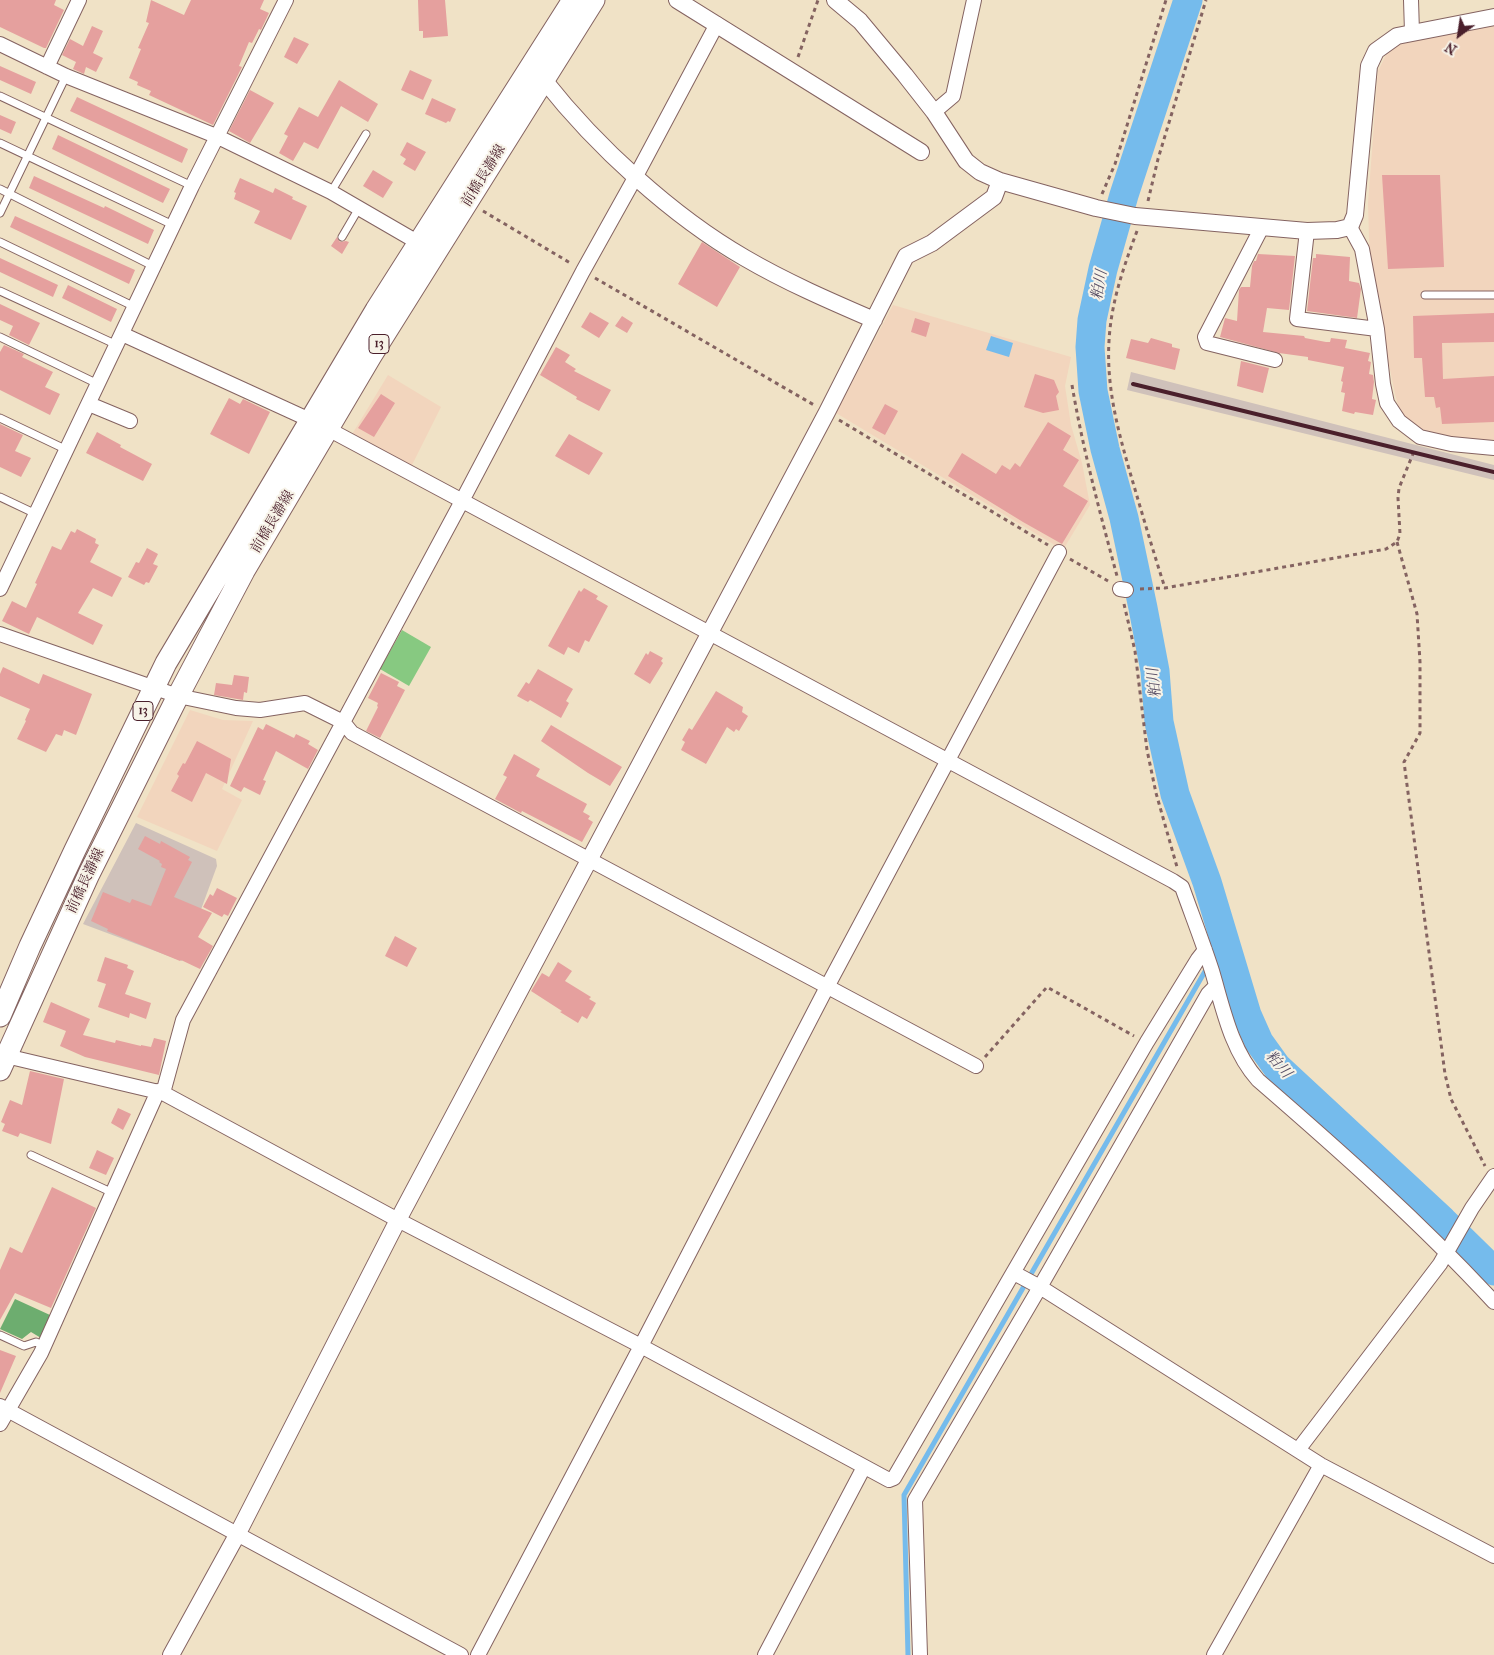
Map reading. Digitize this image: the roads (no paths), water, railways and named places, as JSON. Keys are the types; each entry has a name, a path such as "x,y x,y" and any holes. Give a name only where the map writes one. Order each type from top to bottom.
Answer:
{"main road":[{"name":"前橋長瀞線","path":"3,1063 89,874 178,696 319,424 419,243 573,0"},
{"name":"前橋長瀞線","path":"0,1016 43,919 166,663 319,424 371,356 594,0"}],"street":[{"path":"47,67 79,0"},
{"path":"0,590 216,136 286,0"},
{"path":"677,0 921,152"},
{"path":"836,0 860,21 934,112 966,161 980,172 1000,181 1099,208 1308,231 1337,230 1350,227"},
{"path":"934,112 953,96 974,0"},
{"path":"1411,0 1412,32"},
{"path":"1350,227 1355,215 1369,66 1376,51 1397,36 1494,17"},
{"path":"0,1424 4,1408 44,1346 113,1192 161,1092 183,1020 462,500 582,271 636,176 717,24"},
{"path":"0,44 66,76 216,136 331,192 419,243"},
{"path":"544,80 596,139 636,176 706,233 743,257 816,296 874,320"},
{"path":"170,1655 237,1535 398,1220 590,860 906,256 932,244 994,197 1000,181"},
{"path":"1262,227 1205,337 1207,344 1275,360"},
{"path":"1350,227 1362,248 1377,329 1387,403 1399,420 1420,437 1451,444 1494,448"},
{"path":"1308,231 1297,319 1377,329"},
{"path":"119,340 319,424 1174,881 1182,887 1237,1048 1250,1071 1450,1247 1494,1302"},
{"path":"89,404 130,421"},
{"path":"478,1655 827,987 1059,552"},
{"path":"0,634 178,696 236,708 260,710 305,703 342,722 352,733 976,1066"},
{"path":"920,1655 915,1500 1147,1042 1198,959 1208,960"},
{"path":"3,1063 161,1092 398,1220 641,1346 889,1480 894,1478 1026,1280 1208,994 1216,986"},
{"path":"1298,1450 1440,1264 1493,1178"},
{"path":"1026,1280 1321,1465 1494,1556"},
{"path":"4,1408 461,1655"},
{"path":"1214,1655 1321,1465"},
{"path":"765,1655 864,1467"}],"lane":[{"path":"0,213 66,76"},
{"path":"0,96 192,186"},
{"path":"331,192 366,134"},
{"path":"0,143 173,225"},
{"path":"0,189 154,266"},
{"path":"342,237 359,208"},
{"path":"0,242 135,307"},
{"path":"0,291 119,340"},
{"path":"1425,295 1494,295"},
{"path":"0,337 98,384"},
{"path":"0,418 67,450"},
{"path":"0,497 36,514"},
{"path":"31,1155 113,1192"},
{"path":"0,1335 24,1346 36,1342 44,1346"}],"water":[{"path":"991,336 1013,343 1009,357 986,350"}],"waterway":[{"name":"粕川","path":"1188,0 1124,195 1103,269 1092,320 1090,347 1093,391 1105,449 1124,518 1143,608 1155,671 1159,722 1175,794 1207,882 1247,1015 1259,1042 1277,1067 1494,1271"},
{"path":"908,1655 904,1495 1223,940"}],"railway":[{"path":"1133,384 1494,472"}]}
